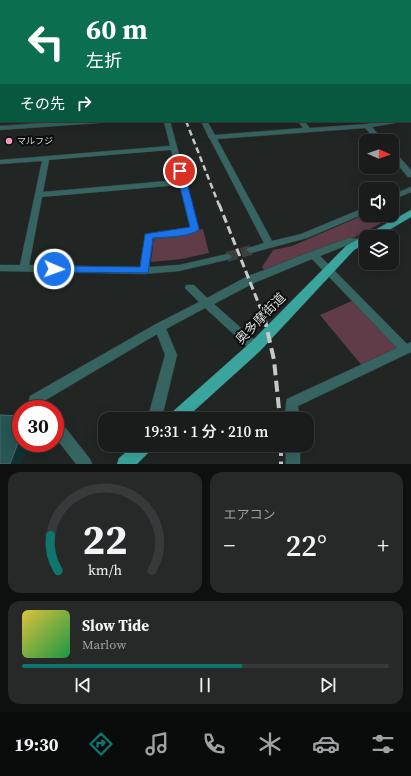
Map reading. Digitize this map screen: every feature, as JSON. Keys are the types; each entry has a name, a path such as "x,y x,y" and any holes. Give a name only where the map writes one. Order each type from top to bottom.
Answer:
{"main road":[{"name":"奥多摩街道","path":"382,230 411,214"},
{"name":"奥多摩街道","path":"183,412 255,347 350,248 359,243"},
{"path":"125,464 138,452"}],"street":[{"path":"0,128 85,122"},
{"path":"144,271 149,236 187,232 195,229 167,122"},
{"path":"204,122 211,137 270,246"},
{"path":"302,122 308,130"},
{"path":"211,137 367,126 389,122"},
{"path":"367,126 374,134"},
{"path":"0,162 174,148"},
{"path":"24,268 46,159"},
{"path":"399,162 411,175"},
{"path":"39,194 183,182"},
{"path":"399,195 411,189"},
{"path":"251,250 304,236 359,213"},
{"path":"35,400 160,327 250,280 313,254 349,241 359,240"},
{"path":"292,412 292,403 408,348 313,254"},
{"path":"0,268 144,271 179,268 227,257"},
{"path":"190,288 255,347"},
{"path":"156,412 171,355 160,327"},
{"path":"64,437 85,464"},
{"path":"293,452 293,464"}],"shaded area":[{"path":"359,217 359,222 382,222 368,230 359,230 359,234 341,243 265,271 262,267 273,250 292,246"},
{"path":"203,229 209,253 182,259 151,262 154,235"},
{"path":"354,300 396,346 396,350 364,368 320,315"}],"building":[{"path":"0,415 12,416 12,452 15,452 10,464 0,464"}],"tunnel":[{"path":"227,257 251,250"}],"railway":[{"path":"186,122 219,205"},
{"path":"219,204 264,317"},
{"path":"264,316 274,360 279,412"},
{"path":"281,452 281,464"}],"place":[{"name":"マルフジ","path":"9,141"}],"route":[{"path":"54,269 144,271 149,236 187,232 195,229 180,171"}]}
